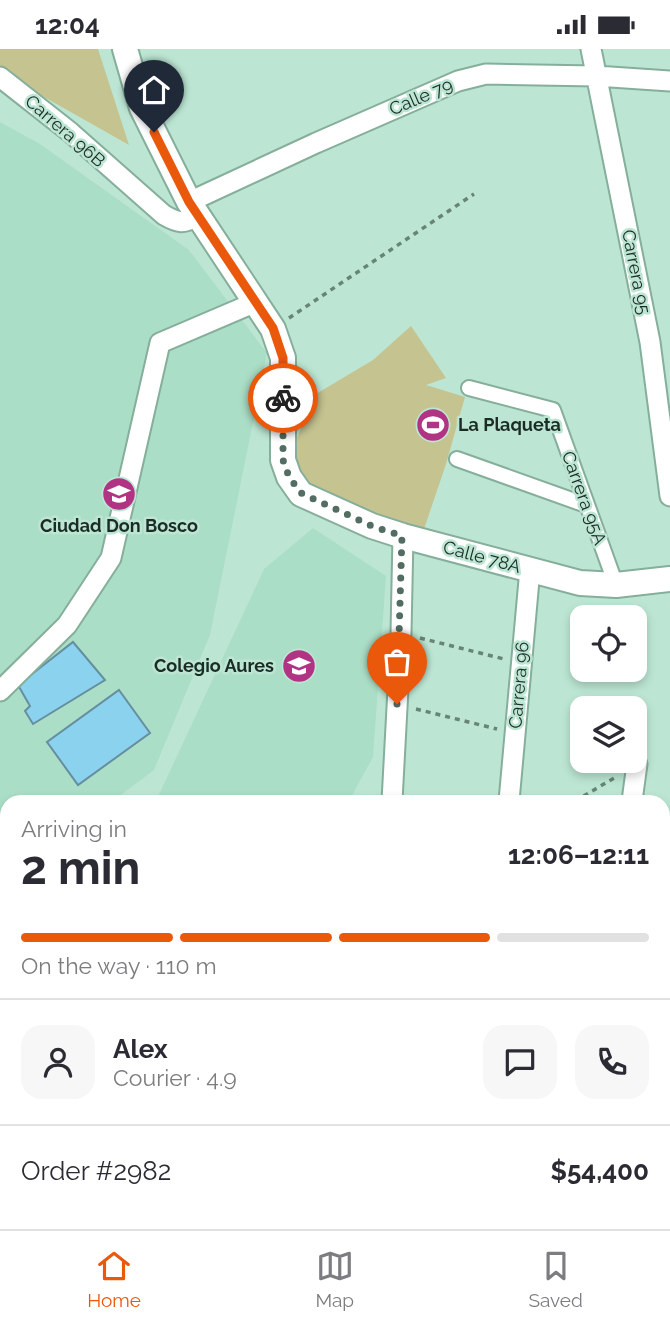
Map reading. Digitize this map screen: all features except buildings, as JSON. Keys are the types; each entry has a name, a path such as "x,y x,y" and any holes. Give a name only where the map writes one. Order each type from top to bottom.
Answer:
{"street":[{"path":"125,49 142,108 194,209 273,328"},
{"name":"Carrera 95","path":"591,49 660,341 670,496"},
{"name":"Calle 79","path":"194,209 316,143 458,81 485,74 596,76 670,81"},
{"name":"Carrera 96B","path":"0,77 70,132 163,215 178,222 188,222 194,209"},
{"path":"0,691 67,625 111,558 160,344 256,302"},
{"name":"Calle 78A","path":"273,328 283,358 283,460 289,477 301,493 360,521 402,536 580,583 617,585 670,579"},
{"name":"Carrera 95A","path":"469,389 553,410 617,585"},
{"path":"457,459 586,505"},
{"path":"392,795 401,633 402,536"},
{"name":"Carrera 96","path":"509,795 530,569"},
{"path":"633,795 636,773"}],"path":[{"path":"273,328 474,194"},
{"path":"401,633 520,663"},
{"path":"397,704 514,733"},
{"path":"585,795 622,773"}],"shaded area":[{"path":"0,49 98,49 129,145 0,72"},
{"name":"Ciudad Don Bosco","path":"0,122 40,144 189,250 267,353 210,635 154,770 121,795 0,795"},
{"path":"411,326 446,378 426,385 465,397 424,529 342,503 300,477 293,447 316,394 373,360"},
{"name":"Colegio Aures","path":"313,528 386,576 373,757 352,795 159,795 264,569"}],"way so far":[{"path":"283,398 283,460 289,477 301,493 327,507 402,536 397,704"}],"place":[{"name":"La Plaqueta","path":"433,425"},
{"name":"Ciudad Don Bosco","path":"119,494"},
{"name":"Colegio Aures","path":"299,666"}],"route":[{"path":"154,132 189,202 273,328 283,358 283,398"}]}
